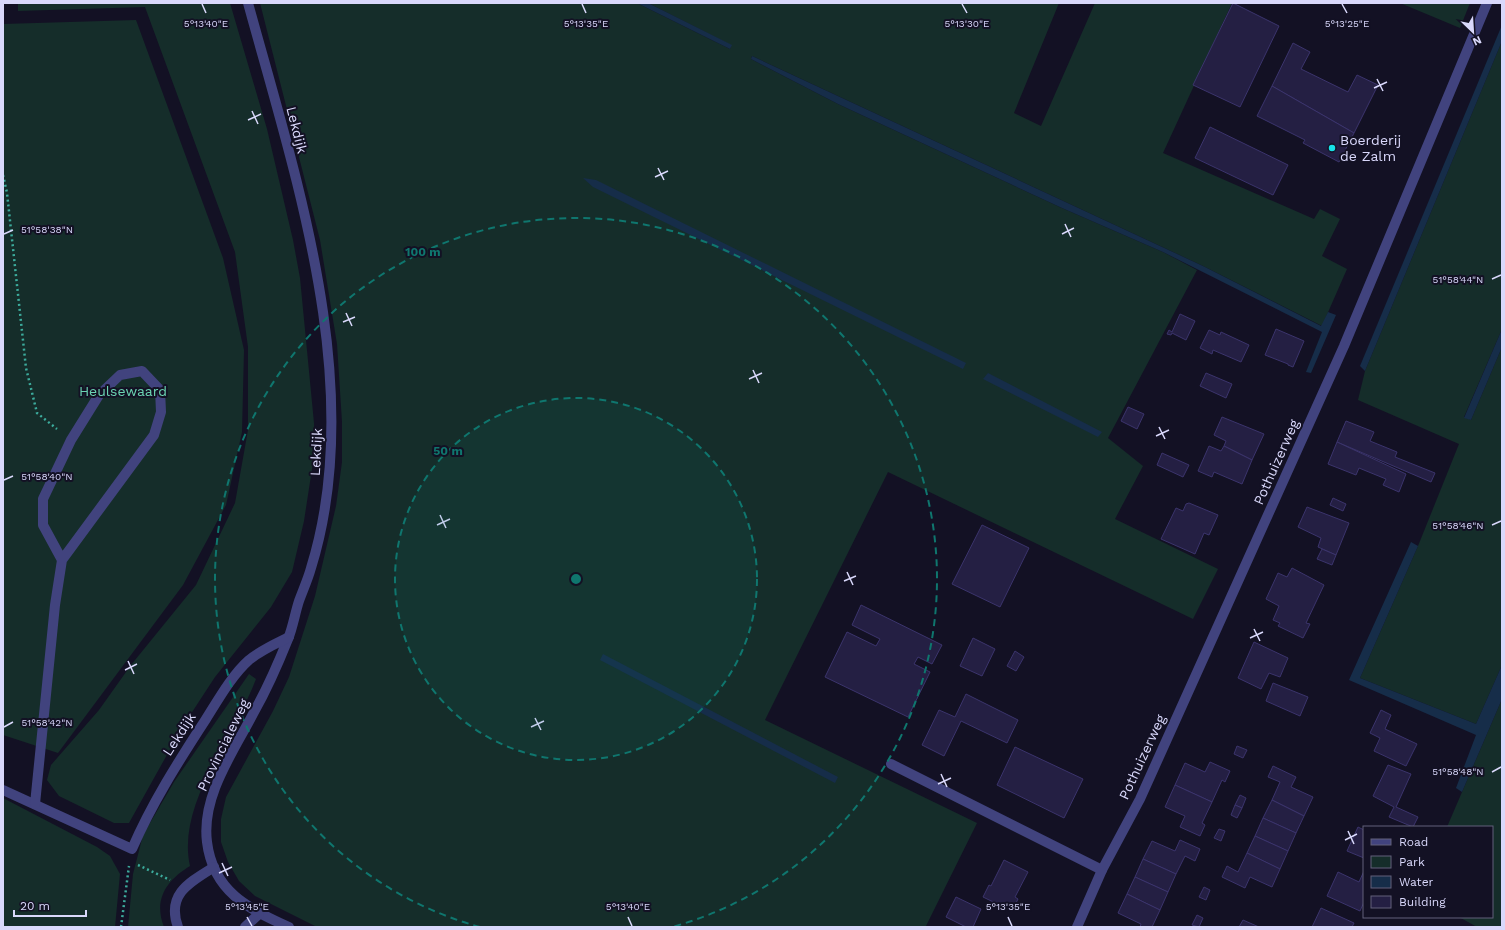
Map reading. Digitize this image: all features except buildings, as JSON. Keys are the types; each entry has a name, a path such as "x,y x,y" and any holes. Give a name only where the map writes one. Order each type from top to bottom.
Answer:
{"street":[{"name":"Lekdijk","path":"35,804 132,849 147,814 218,700 249,660 266,648 289,637 312,567 324,513 330,470 332,424 326,344 315,264 283,132 248,3"},
{"name":"Pothuizerweg","path":"1077,927 1102,870 1140,798 1344,346 1487,3"},
{"path":"3,790 35,804 55,605 62,560 154,435 161,412 160,390 142,372 120,375 99,395 71,440 43,499 43,525 62,560"},
{"name":"Provincialeweg","path":"288,927 259,914 233,897 220,881 214,867 207,842 207,816 216,785 258,705 289,637"},
{"path":"891,764 1102,870"},
{"path":"178,927 174,908 177,896 189,883 214,867"},
{"path":"245,927 259,914"}],"path":[{"path":"3,175 7,193 26,368 37,413 71,440"},
{"path":"121,927 130,863"},
{"path":"144,867 165,877"}],"green space":[{"path":"18,3 230,3 267,129 293,240 300,278 314,423 314,456 304,521 292,572 271,607 215,677 183,726 129,823 114,823 59,796 47,780 51,765 99,710 131,665 196,585 235,503 248,430 248,347 235,252 145,7 18,11"},
{"path":"260,3 637,3 730,49 731,45 648,3 1059,3 1014,113 1041,126 1095,3 1232,3 1163,153 1314,219 1320,209 1340,219 1322,256 1347,269 1322,326 1203,266 752,56 751,59 838,104 1062,208 1163,252 1197,270 1108,438 1143,466 1115,519 1218,569 1193,619 888,472 765,720 977,823 926,926 928,927 317,927 255,896 239,881 228,862 221,842 221,819 226,797 273,711 289,677 315,596 336,506 342,462 342,422 337,344 320,240"},
{"path":"1400,3 1470,3 1460,28"},
{"name":"Heulsewaard","path":"136,20 223,258 244,350 242,432 226,505 183,585 58,753 3,735 3,24"},
{"path":"1502,41 1502,329 1464,417 1471,420 1502,347 1502,665 1476,724 1360,678 1418,546 1459,444 1358,400 1365,371"},
{"path":"249,674 256,679 247,701 210,771 199,795 191,819 188,843 190,866 182,871 169,884 161,899 160,908 164,927 128,927 133,874 143,835 174,782"},
{"path":"1502,699 1502,927 1477,927 1461,918 1493,918 1493,826 1447,826"},
{"path":"3,798 97,847 110,856 120,874 115,927 3,927"}],"water":[{"path":"637,3 648,3 732,45 730,49"},
{"path":"1502,25 1502,41 1365,371 1360,366"},
{"path":"752,56 1203,266 1321,326 1328,312 1336,315 1311,373 1306,372 1322,332 1163,252 1062,208 838,104 751,59"},
{"path":"583,178 596,180 966,363 963,369 593,187"},
{"path":"1502,329 1502,347 1471,420 1464,418"},
{"path":"988,373 1102,432 1098,437 983,379"},
{"path":"1411,542 1418,546 1360,678 1476,724 1502,665 1502,699 1462,792 1456,788 1476,735 1349,680"},
{"path":"603,654 838,777 835,783 600,660"}],"place":[{"name":"Boerderij de Zalm","path":"1332,148"}]}
